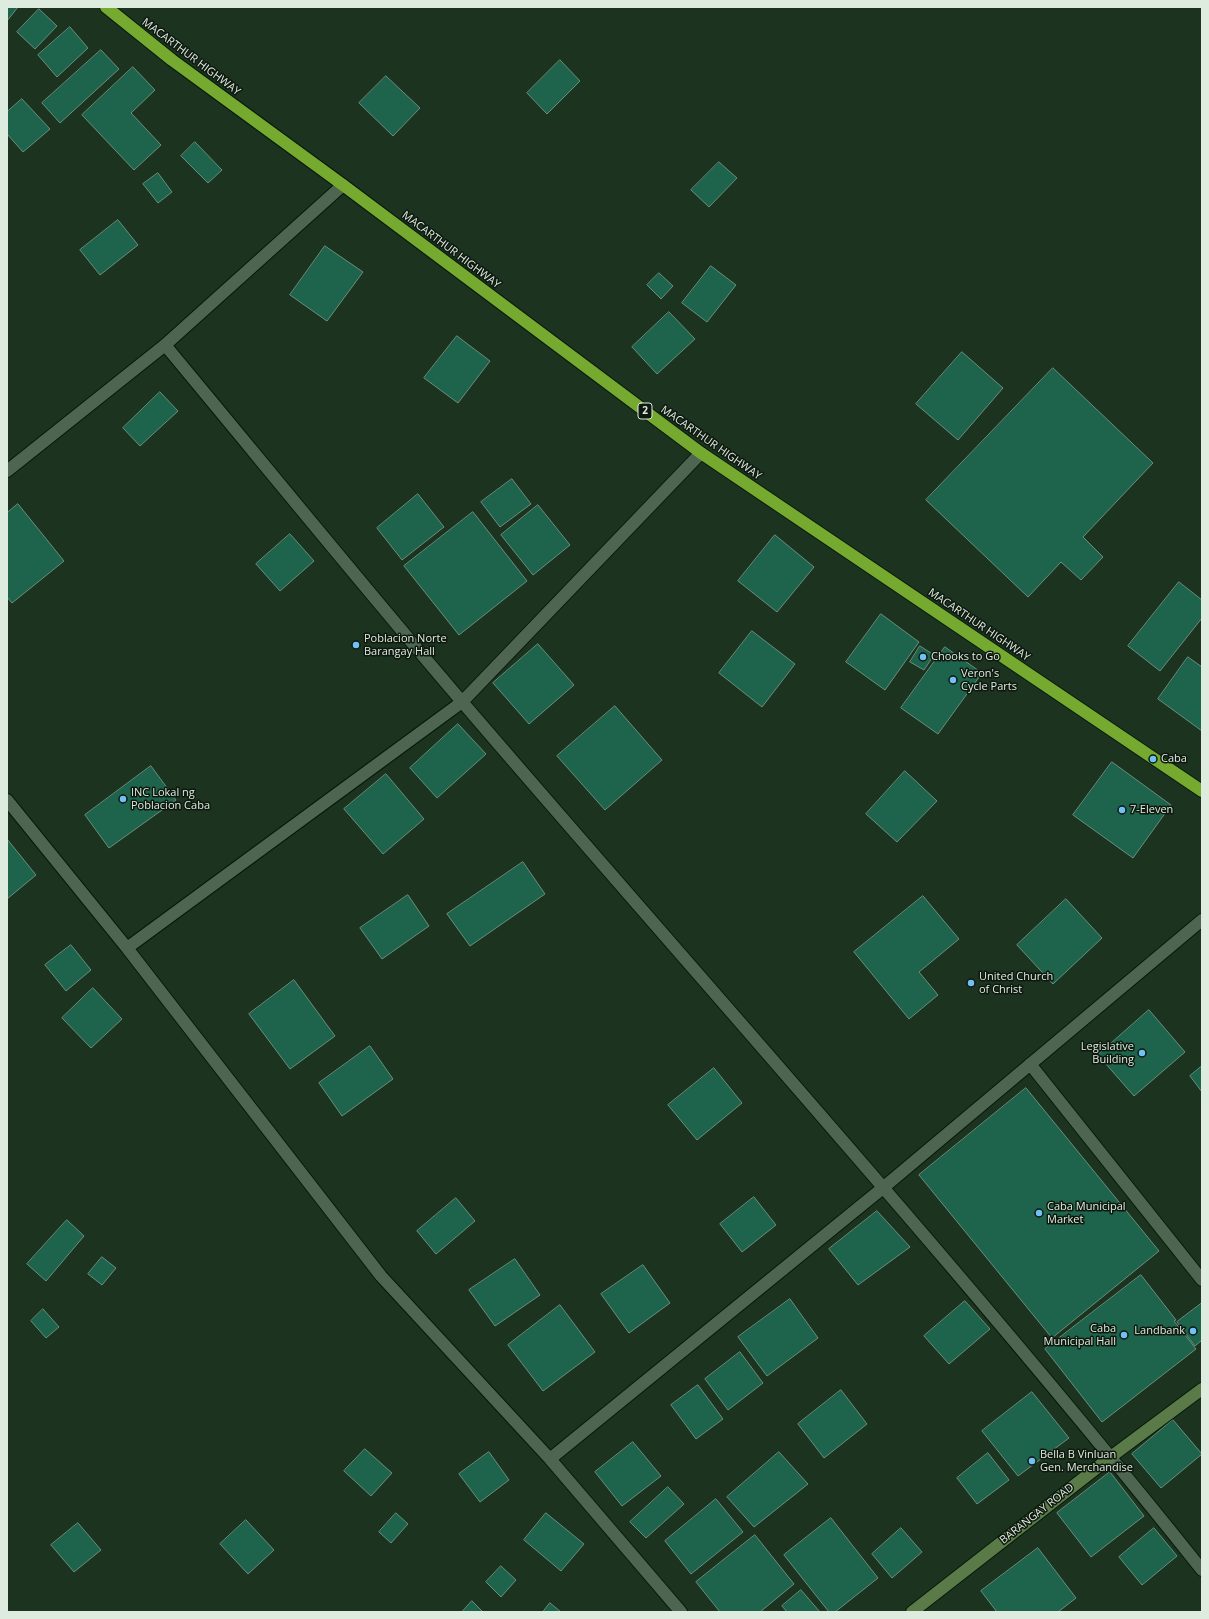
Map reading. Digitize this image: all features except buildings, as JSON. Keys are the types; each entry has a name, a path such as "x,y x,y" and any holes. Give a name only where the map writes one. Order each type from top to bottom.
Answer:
{"highway":[{"name":"MACARTHUR HIGHWAY","path":"106,7 172,60 343,185 701,453 1202,791"}],"street":[{"path":"7,471 164,345 343,185"},
{"path":"164,345 462,702 884,1187 1112,1456 1202,1570"},
{"path":"127,948 462,702 701,453"},
{"path":"7,800 127,948 381,1276 550,1459 681,1612"},
{"path":"550,1459 884,1187 1202,920"},
{"path":"1030,1064 1202,1280"},
{"name":"BARANGAY ROAD","path":"912,1612 1112,1456 1202,1389"}],"place":[{"name":"Poblacion Norte Barangay Hall","path":"356,645"},
{"name":"Chooks to Go","path":"923,657"},
{"name":"Veron's Cycle Parts","path":"953,680"},
{"name":"Caba","path":"1153,759"},
{"name":"INC Lokal ng Poblacion Caba","path":"123,799"},
{"name":"7-Eleven","path":"1122,810"},
{"name":"United Church of Christ","path":"971,983"},
{"name":"Legislative Building","path":"1142,1053"},
{"name":"Caba Municipal Market","path":"1039,1213"},
{"name":"Landbank","path":"1193,1331"},
{"name":"Caba Municipal Hall","path":"1124,1335"},
{"name":"Bella B Vinluan Gen. Merchandise","path":"1032,1461"}]}
